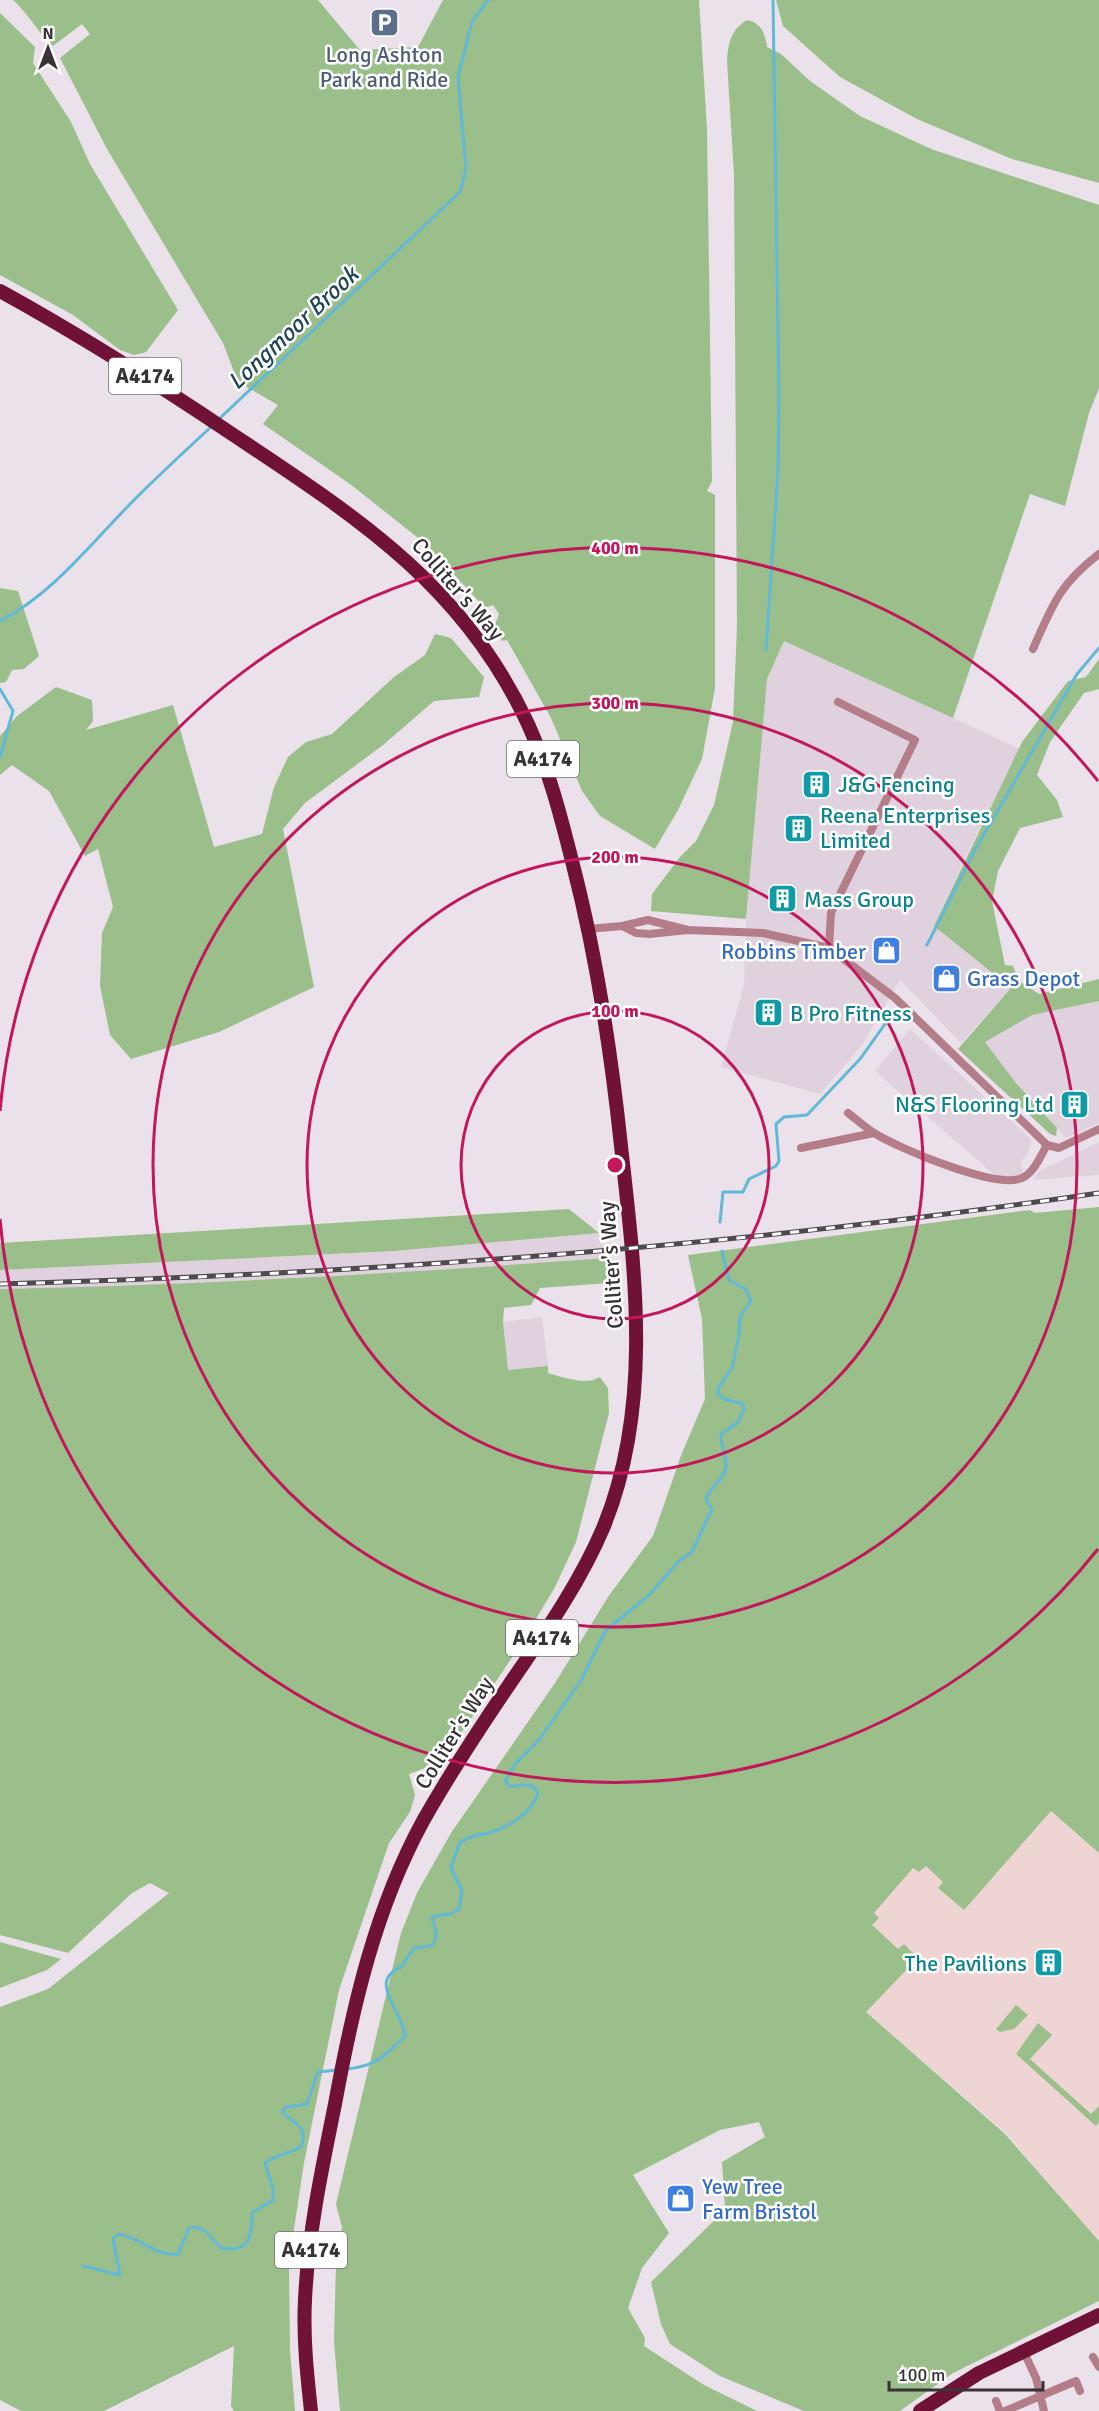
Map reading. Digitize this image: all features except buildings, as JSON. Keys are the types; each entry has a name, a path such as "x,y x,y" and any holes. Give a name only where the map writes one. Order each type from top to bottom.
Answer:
{"highway":[{"name":"Colliter's Way","path":"0,291 90,340 347,510 393,546 448,602 488,653 526,720 544,762 556,798 588,929 609,1039 635,1305 637,1364 627,1441 605,1524 559,1612 504,1692 420,1827 393,1886 363,1971 345,2044 320,2181 305,2298 306,2364 311,2411"},
{"path":"920,2411 955,2387 1023,2350 1099,2315"}],"street":[{"path":"1033,649 1059,592 1074,574 1099,554"},
{"path":"829,948 831,913 915,740 838,702"},
{"path":"588,929 622,926 648,920 688,930"},
{"path":"622,926 636,933 661,934 688,930 763,933 829,948 895,998 1047,1145 1059,1148 1099,1129"},
{"path":"848,1113 874,1133 959,1170 1004,1178 1021,1179 1030,1173 1047,1145"},
{"path":"801,1148 874,1133"},
{"path":"1023,2350 1036,2378 1038,2395 1044,2411"},
{"path":"1093,2357 1099,2367"},
{"path":"1005,2411 1038,2395 1076,2381 1080,2391"},
{"path":"996,2401 1000,2411"}],"shaded area":[{"path":"784,640 1020,749 970,847 934,926 1011,988 961,1043 900,980 862,1045 820,1094 721,1067 744,985 747,897 767,679"},
{"path":"1099,1001 1099,1123 1066,1138 1016,1083 985,1042 1032,1015"},
{"path":"910,1029 1031,1139 1029,1152 1021,1162 1023,1172 1019,1178 996,1176 875,1071"},
{"path":"1099,1142 1099,1175 1034,1180 1038,1172"},
{"path":"599,1233 606,1258 444,1270 121,1287 0,1289 0,1270 394,1251"},
{"path":"542,1317 548,1366 508,1370 503,1322"},
{"path":"968,1748 1021,1761 1076,1817 1099,1836 1099,2241 1005,2132 795,1951"}],"green space":[{"path":"13,0 318,0 360,50 418,47 443,0 699,0 707,129 712,481 707,491 715,495 715,688 702,759 678,810 655,849 600,816 582,791 551,718 507,640 502,641 494,627 499,614 493,605 485,608 427,545 350,484 263,424 278,405 238,382 223,343 107,149 60,58 90,34 82,24 53,46"},
{"path":"776,0 1099,0 1099,183 1012,159 917,119 840,77 783,26"},
{"path":"0,13 35,47 33,63 71,122 90,164 178,310 146,352 134,355 120,350 73,315 0,275"},
{"path":"747,20 752,21 762,30 767,47 781,54 810,81 860,116 931,149 1099,205 1099,388 1089,413 1065,506 1030,494 953,718 784,641 767,679 746,919 651,911 652,894 680,857 696,841 714,805 733,722 737,627 734,175 727,61 731,38 737,28"},
{"path":"0,588 18,591 39,656 24,669 12,670 6,682 0,683"},
{"path":"435,634 451,638 484,677 479,697 434,701 383,745 305,803 283,829 314,987 219,1032 131,1059 110,1035 100,986 102,933 113,907 98,849 85,856 49,791 12,765 0,775 0,736 17,716 56,687 92,700 93,721 86,730 173,705 214,847 262,834 274,787 288,757 306,742 332,734 394,677 425,655"},
{"path":"1099,659 1099,689 1084,693 1050,742 1037,775 1057,800 1063,817 1020,828 998,871 992,901 1005,965 1013,966 1019,981 1039,994 1099,979 1099,1001 1032,1015 985,1042 1016,1083 1057,1128 1056,1136 1050,1134 958,1049 1011,988 934,926 1022,742 1068,681 1086,677"},
{"path":"1099,1207 1099,1853 1051,1811 964,1910 938,1888 943,1882 926,1866 919,1872 913,1868 874,1913 879,1918 872,1925 898,1949 904,1944 914,1954 911,1965 866,2012 1005,2134 1099,2241 1099,2301 953,2373 900,2411 804,2411 720,2376 670,2344 661,2324 651,2282 725,2210 722,2162 765,2137 759,2122 720,2130 633,2175 669,2233 642,2268 628,2308 645,2338 644,2346 704,2385 757,2411 340,2411 334,2342 336,2262 342,2227 336,2204 401,1933 417,1893 451,1833 555,1683 608,1597 653,1536 682,1453 705,1399 702,1319 688,1255 1030,1210 1035,1213"},
{"path":"569,1209 599,1233 394,1251 0,1270 0,1243"},
{"path":"606,1258 609,1283 540,1288 531,1305 504,1308 503,1322 508,1370 548,1366 548,1373 581,1381 600,1377 608,1388 609,1413 576,1542 555,1587 523,1641 464,1729 436,1764 409,1774 415,1795 410,1812 389,1843 339,1990 304,2163 289,2262 290,2351 295,2411 234,2411 231,2406 234,2346 104,2411 21,2411 0,2400 0,2007 48,1989 169,1893 150,1883 132,1893 68,1953 0,1935 0,1289 303,1278"},
{"path":"0,1942 61,1959 47,1970 0,1988"},
{"path":"1016,2005 1028,2015 1014,2029 1000,2032 996,2029"},
{"path":"1038,2023 1052,2035 1030,2059 1091,2114 1099,2106 1099,2122 1096,2126 1016,2054"}],"waterway":[{"name":"Longmoor Brook","path":"219,419 460,192 466,169 458,77 472,22 488,0"},
{"path":"766,650 778,470 779,397 773,0"},
{"name":"Longmoor Brook","path":"0,621 38,596 55,581 163,471 212,426"},
{"path":"927,945 976,848 1077,674 1099,648"},
{"name":"Longmoor Brook","path":"0,689 13,711 0,757"},
{"path":"720,1222 723,1192 743,1192 749,1179 776,1166 779,1161 776,1124 784,1117 807,1115 860,1059 893,1013"},
{"path":"347,2069 373,2063 405,2036 387,1989 387,1981 391,1973 401,1967 414,1948 431,1946 434,1943 436,1936 432,1918 451,1914 459,1909 462,1891 451,1868 459,1844 470,1837 504,1827 531,1807 538,1793 536,1789 526,1785 510,1786 505,1781 515,1764 538,1741 582,1679 605,1631 648,1596 679,1561 692,1552 712,1509 706,1500 707,1495 725,1472 726,1467 721,1434 737,1423 744,1410 743,1404 724,1399 718,1394 718,1388 732,1368 740,1317 751,1300 745,1289 729,1280 722,1251"},
{"path":"83,2266 120,2275 113,2239 118,2234 169,2254 178,2254 189,2228 195,2227 207,2233 221,2248 230,2249 243,2246 250,2236 252,2213 273,2200 273,2189 265,2163 301,2147 302,2131 282,2112 286,2107 307,2104 318,2072 337,2070"}],"railway":[{"path":"0,1284 276,1273 551,1255 825,1229 1099,1193"}],"place":[{"name":"Long Ashton Park and Ride","path":"384,22"},
{"name":"J&G Fencing","path":"817,784"},
{"name":"Reena Enterprises Limited","path":"799,828"},
{"name":"Mass Group","path":"783,899"},
{"name":"Robbins Timber","path":"887,951"},
{"name":"Grass Depot","path":"946,978"},
{"name":"B Pro Fitness","path":"769,1013"},
{"name":"N&S Flooring Ltd","path":"1075,1104"},
{"name":"The Pavilions","path":"1048,1963"},
{"name":"Yew Tree Farm Bristol","path":"681,2199"}]}
